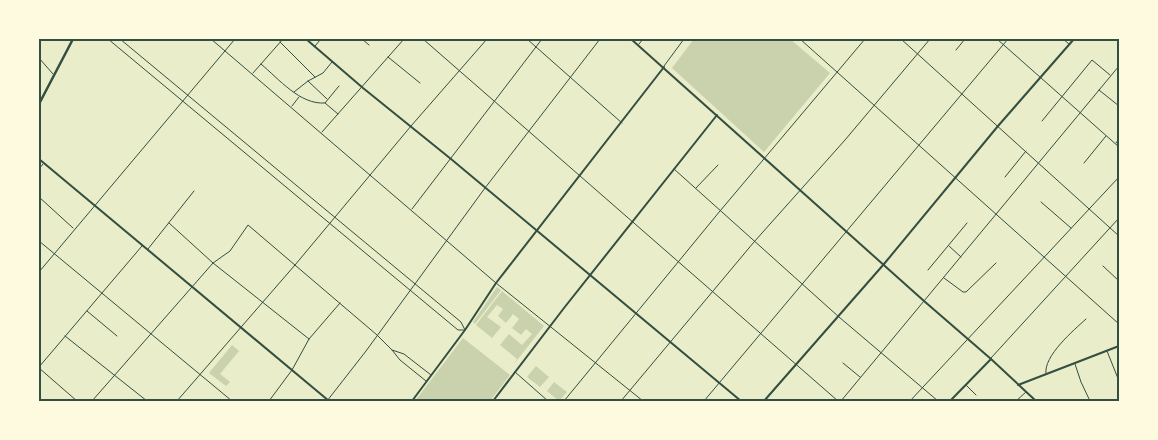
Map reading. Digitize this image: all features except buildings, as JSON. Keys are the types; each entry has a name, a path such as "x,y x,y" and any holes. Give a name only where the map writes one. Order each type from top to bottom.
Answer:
{"main road":[{"path":"39,104 73,39"},
{"path":"306,39 741,401"},
{"path":"631,39 924,301 968,338 1036,401"},
{"path":"764,401 884,264 957,178 998,126 1074,39"},
{"path":"412,401 465,330 496,283 664,67"},
{"path":"493,401 717,115"},
{"path":"39,159 328,401"},
{"path":"1018,385 1119,346"},
{"path":"950,401 991,359"}],"street":[{"path":"108,39 458,330 465,330 462,322 335,218 188,93 120,39"},
{"path":"211,39 496,283 643,401"},
{"path":"39,272 74,228 235,39"},
{"path":"253,74 283,39"},
{"path":"315,46 320,39"},
{"path":"362,39 369,45"},
{"path":"322,133 404,39"},
{"path":"423,39 838,401"},
{"path":"177,401 487,39"},
{"path":"527,39 622,123"},
{"path":"411,210 542,39"},
{"path":"328,401 485,188 600,39"},
{"path":"638,45 643,39"},
{"path":"664,67 684,39"},
{"path":"800,39 1119,324"},
{"path":"564,401 678,261 766,159 865,39"},
{"path":"902,39 1119,236"},
{"path":"621,401 754,242 845,140 930,39"},
{"path":"956,50 965,39"},
{"path":"998,39 1119,147"},
{"path":"704,401 1008,39"},
{"path":"1063,39 1069,44"},
{"path":"280,42 316,77"},
{"path":"388,57 420,83"},
{"path":"39,58 54,75"},
{"path":"1042,121 1092,60 1111,76"},
{"path":"294,92 323,72 332,62"},
{"path":"261,64 299,96 314,102 325,103 338,114"},
{"path":"841,401 1119,66"},
{"path":"308,81 328,100"},
{"path":"325,103 339,86"},
{"path":"1099,90 1119,106"},
{"path":"292,107 299,96"},
{"path":"1084,163 1107,135"},
{"path":"1115,143 1119,139"},
{"path":"1005,177 1026,151"},
{"path":"39,169 44,163"},
{"path":"695,189 718,165"},
{"path":"674,169 838,317 921,389 938,401"},
{"path":"910,401 1119,177"},
{"path":"148,249 194,191"},
{"path":"39,197 74,228"},
{"path":"1042,202 1071,228"},
{"path":"991,359 1119,218"},
{"path":"169,223 213,264 309,340"},
{"path":"928,270 967,223"},
{"path":"92,401 192,286 213,264 230,251 248,224 377,335 400,360 427,381"},
{"path":"39,241 232,401"},
{"path":"77,401 39,368 143,245"},
{"path":"948,246 961,257"},
{"path":"944,278 963,292 966,292 996,263"},
{"path":"1103,266 1119,281"},
{"path":"269,401 292,370 309,340 340,303"},
{"path":"87,311 117,336"},
{"path":"1046,374 1046,363 1086,318"},
{"path":"65,336 147,401"},
{"path":"392,350 404,354 431,375"},
{"path":"1107,351 1119,381"},
{"path":"843,363 861,378"},
{"path":"1075,364 1090,401"},
{"path":"514,372 548,401"},
{"path":"966,385 976,395"},
{"path":"1016,401 1026,392"}],"green space":[{"path":"694,39 790,39 830,73 764,152 672,68"},
{"path":"497,287 501,290 475,324 473,322"},
{"path":"502,291 544,326 514,364 517,359 500,345 509,334 522,345 532,334 526,329 521,335 512,328 519,319 513,314 506,323 498,316 503,309 497,305 487,317 501,327 492,338 476,325"},
{"path":"463,338 510,375 490,401 415,401"},
{"path":"232,345 239,351 220,374 230,382 226,386 209,373"},
{"path":"536,366 549,377 540,387 527,377"},
{"path":"554,382 567,392 559,401 547,391"}]}
